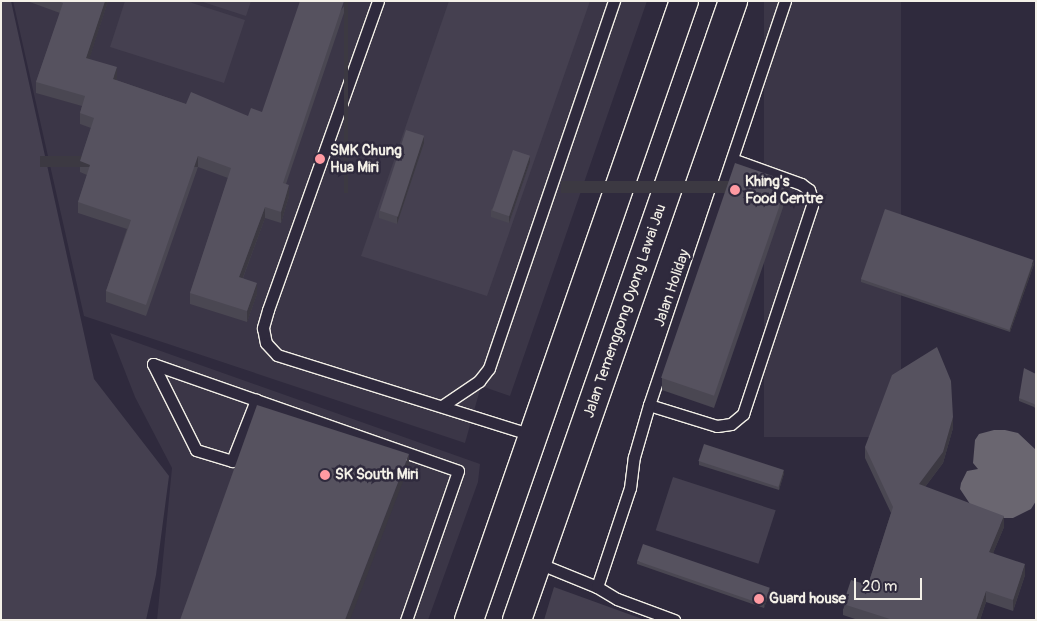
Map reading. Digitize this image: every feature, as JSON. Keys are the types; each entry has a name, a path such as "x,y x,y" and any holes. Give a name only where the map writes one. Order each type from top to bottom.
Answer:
{"main road":[{"path":"469,620 684,1"},
{"name":"Jalan Temenggong Oyong Lawai Jau","path":"517,620 733,1"}],"lane":[{"path":"378,1 263,328 266,343 277,355 534,435"},
{"path":"442,406 479,381 489,368 614,1"},
{"name":"Jalan Holiday","path":"597,587 630,488 634,457 649,406 785,1"},
{"path":"649,406 718,426 731,424 743,414 814,202 809,190 801,184 732,159"},
{"path":"256,400 232,461 196,450 153,364 246,397 256,400 458,471 406,620"},
{"path":"538,563 597,587 617,599 674,620"}],"shaded area":[{"path":"1,1 11,1 94,379 169,476 156,575 146,620 1,620"},
{"name":"SMK Chung Hua Miri","path":"13,1 647,1 510,396 481,386 465,443 84,316"},
{"path":"125,1 186,1 245,20 224,83 110,47"},
{"path":"200,1 251,1 246,16"},
{"path":"449,1 590,1 487,296 361,256"},
{"path":"764,1 901,1 901,437 764,437"},
{"name":"SK South Miri","path":"110,333 480,464 478,482 428,620 157,620 172,468 135,397"},
{"path":"994,430 1018,433 1036,450 1036,501 1031,509 1013,518 1002,518 970,504 960,489 967,471 978,469 973,463 975,440 979,434"},
{"path":"673,477 776,510 758,564 656,530"},
{"path":"554,587 645,620 544,620"}],"building":[{"path":"58,1 105,1 86,58 117,67 113,79 186,104 191,92 248,116 251,108 262,112 300,1 344,1 283,183 289,185 281,212 265,207 239,277 257,283 247,311 190,293 231,168 198,156 146,305 106,291 131,220 78,202 90,165 80,161 94,118 80,113 85,96 36,82 63,3"},
{"path":"406,130 424,136 398,217 380,211"},
{"path":"513,150 530,156 509,216 492,211"},
{"path":"735,163 788,181 714,396 661,378"},
{"path":"885,209 1033,260 1009,330 861,279"},
{"path":"937,347 951,381 953,417 943,452 919,484 1004,516 989,552 1025,564 1013,600 986,591 976,620 893,620 843,604 851,580 868,585 893,507 865,447 892,375"},
{"path":"1024,368 1036,374 1036,406 1019,398"},
{"path":"257,405 409,454 345,620 180,620"},
{"path":"704,444 784,470 778,487 698,461"},
{"path":"643,544 770,588 764,605 637,561"}],"place":[{"name":"SMK Chung Hua Miri","path":"320,159"},
{"name":"Khing's Food Centre","path":"735,190"},
{"name":"SK South Miri","path":"325,475"},
{"name":"Guard house","path":"759,599"}]}
